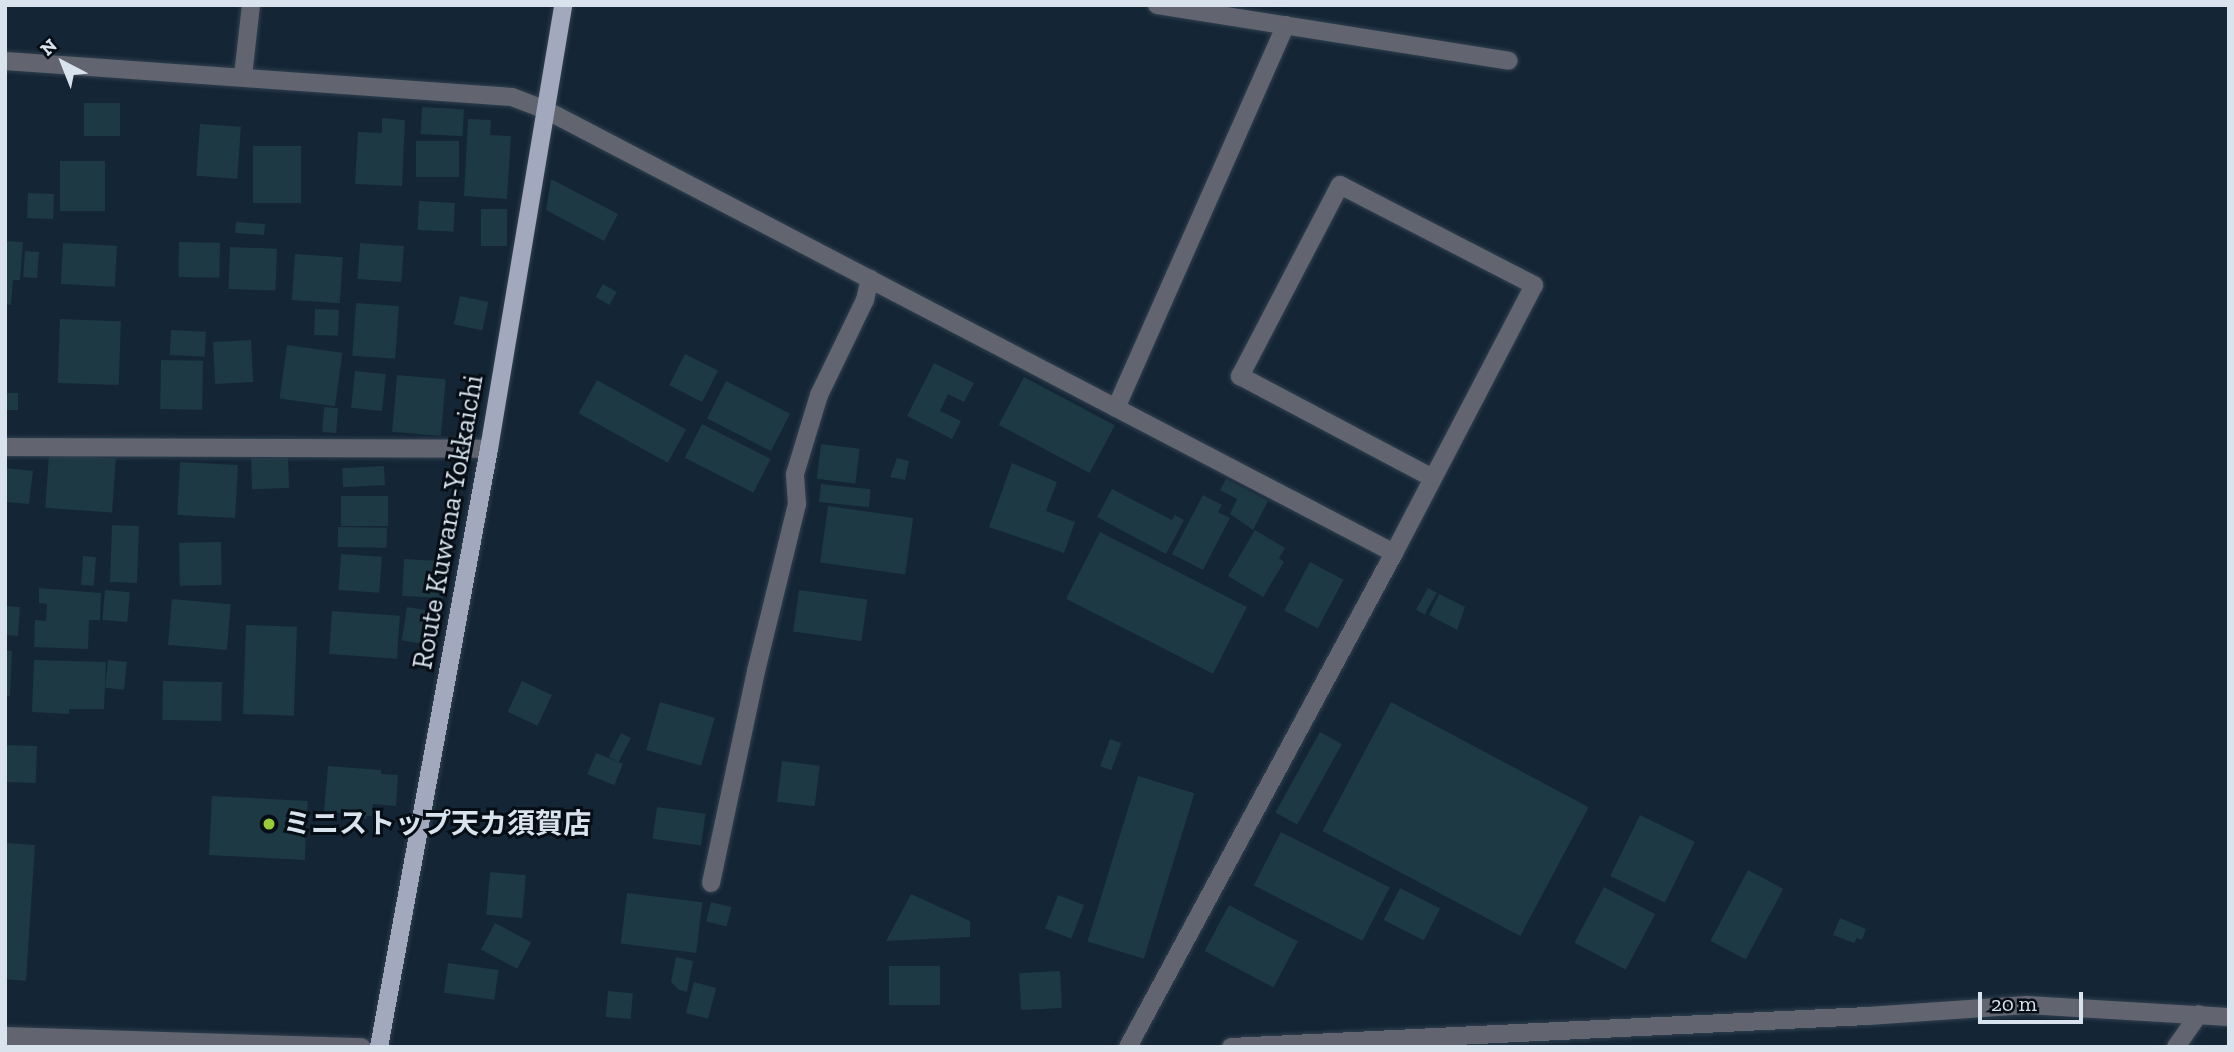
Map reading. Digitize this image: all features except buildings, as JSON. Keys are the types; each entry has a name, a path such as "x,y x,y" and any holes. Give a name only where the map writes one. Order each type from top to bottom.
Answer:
{"main road":[{"name":"Route Kuwana-Yokkaichi","path":"379,1047 489,449 563,5"}],"street":[{"path":"243,76 251,5"},
{"path":"1157,5 1509,61"},
{"path":"1116,408 1286,25"},
{"path":"5,61 512,97 544,109 1394,554"},
{"path":"1128,1047 1394,554 1534,285 1340,185 1241,376 1433,478"},
{"path":"711,883 753,684 797,504 795,474 820,395 865,300 870,279"},
{"path":"5,447 489,449"},
{"path":"1231,1047 1488,1041 2027,1005 2229,1017"},
{"path":"2176,1047 2199,1014"},
{"path":"5,1036 362,1047"}],"place":[{"name":"ミニストップ天カ須賀店","path":"269,824"}]}
